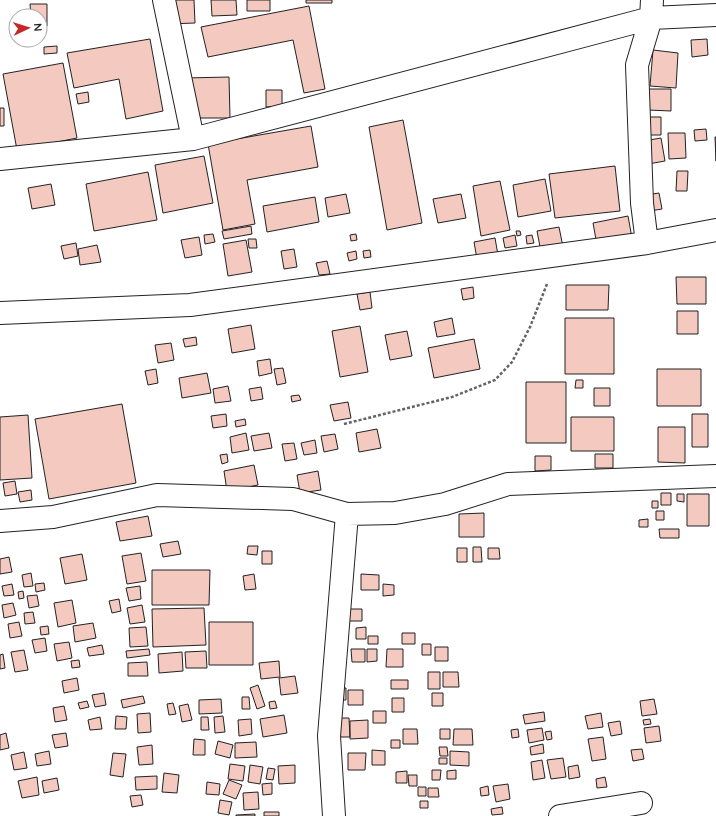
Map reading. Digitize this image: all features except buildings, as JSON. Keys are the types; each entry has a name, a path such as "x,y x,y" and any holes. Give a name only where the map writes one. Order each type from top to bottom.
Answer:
{"street":[{"path":"164,0 193,139"},
{"path":"647,243 642,203 637,65 652,9"},
{"path":"0,159 193,139 652,9 716,15"},
{"path":"0,313 190,305 647,243 716,230"},
{"path":"0,521 53,517 157,495 293,499 347,514 395,513 445,504 508,484 716,476"},
{"path":"334,816 329,736 347,514"},
{"path":"560,816 641,803"}],"path":[{"path":"344,424 452,397 496,380 512,362 530,327 558,255"}]}
